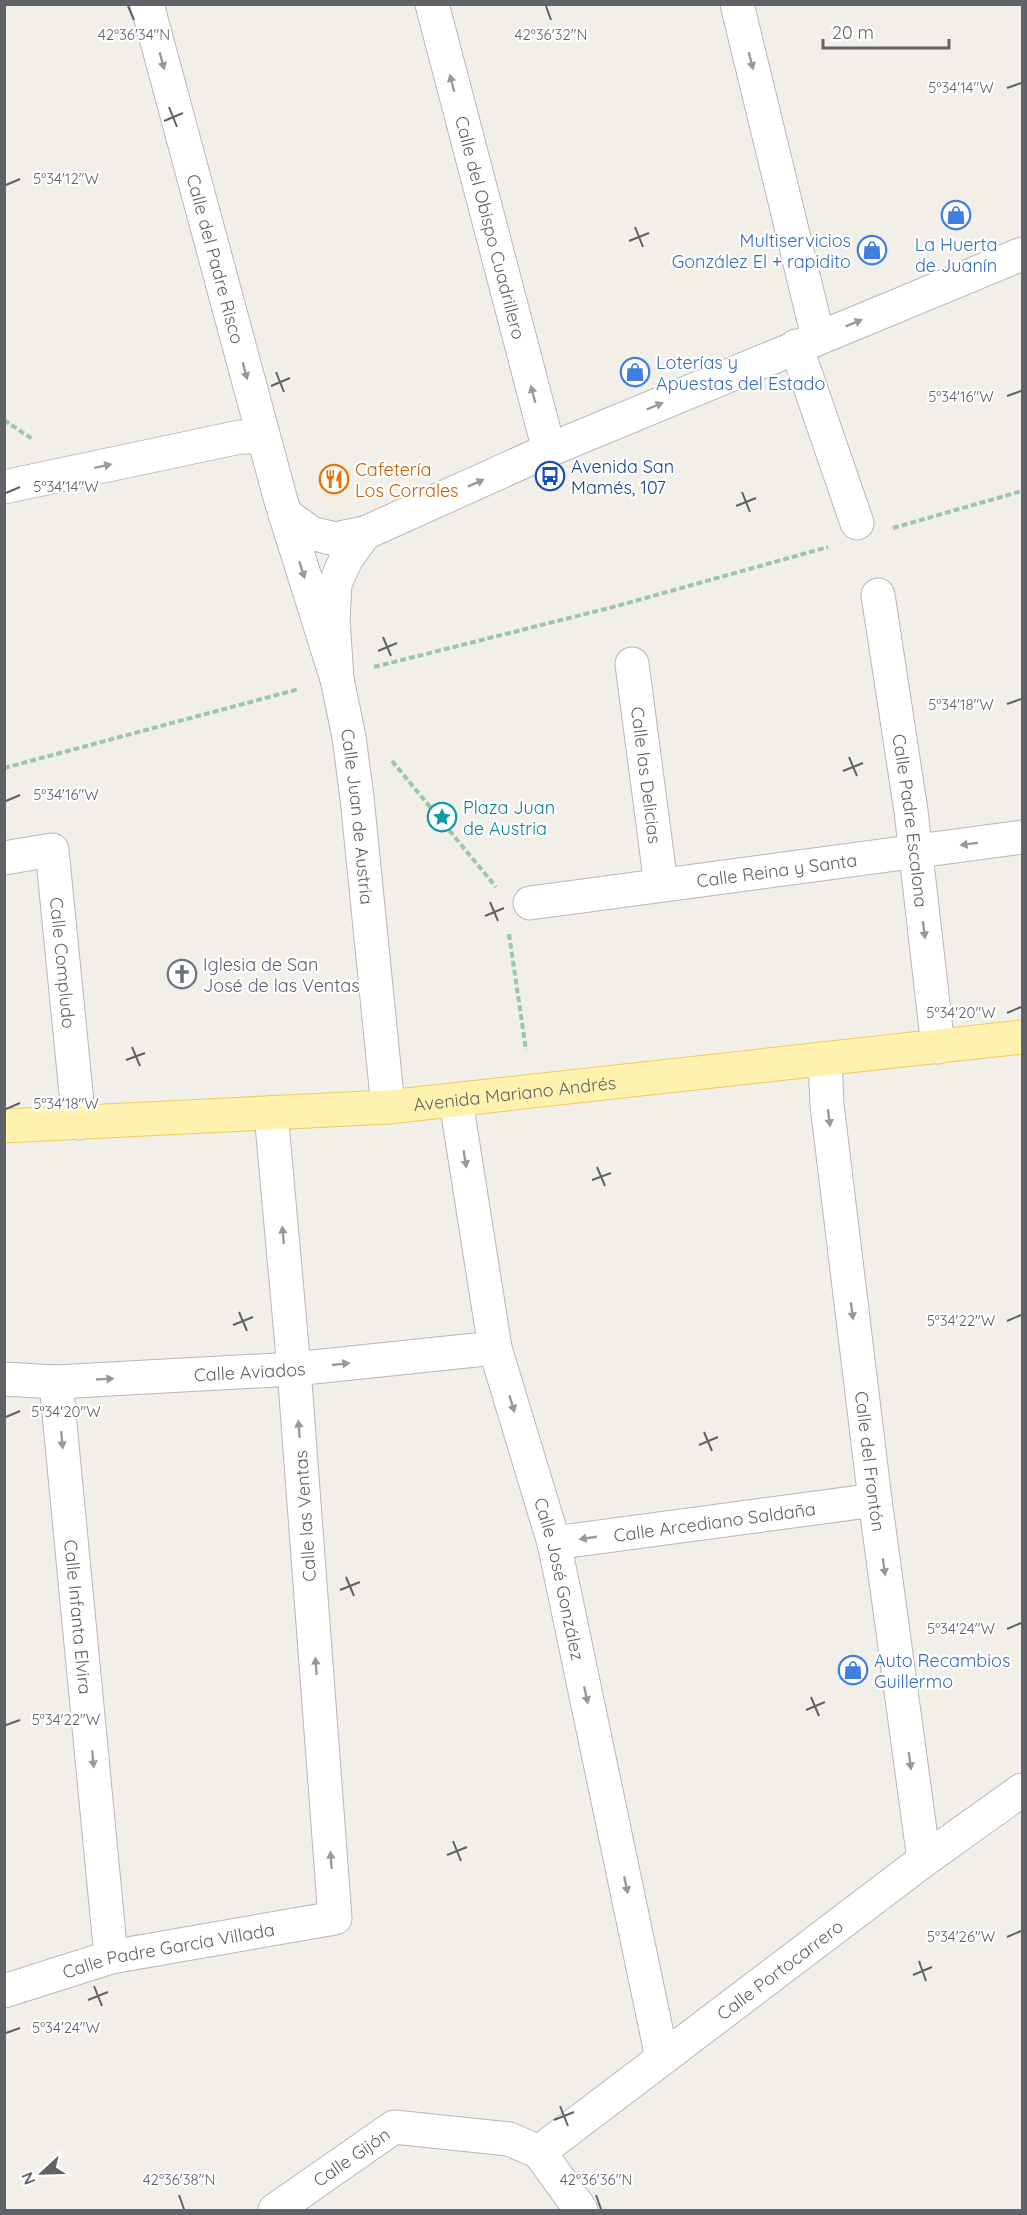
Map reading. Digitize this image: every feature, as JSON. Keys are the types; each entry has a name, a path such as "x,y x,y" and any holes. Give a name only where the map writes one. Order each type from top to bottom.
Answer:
{"main road":[{"name":"Avenida Mariano Andrés","path":"4,1126 388,1107 1023,1037"}],"street":[{"name":"Calle del Padre Risco","path":"147,4 263,437 337,679"},
{"name":"Calle del Obispo Cuadrillero","path":"432,4 549,450"},
{"path":"737,4 846,534"},
{"path":"285,514 311,533 335,539 365,533 549,450 1023,254"},
{"path":"4,487 240,436 263,437"},
{"name":"Calle Juan de Austria","path":"365,533 346,559 335,584 333,619 337,679 349,736 357,798 388,1107"},
{"name":"Calle Padre Escalona","path":"878,595 915,851 938,1047"},
{"name":"Calle las Delicias","path":"632,664 661,885"},
{"name":"Calle Reina y Santa","path":"516,899 661,885 1023,837"},
{"name":"Calle Compludo","path":"4,858 52,850 79,1123"},
{"name":"Calle del Frontón","path":"825,1060 827,1105 875,1500 924,1860"},
{"name":"Calle José González","path":"456,1101 495,1348 554,1543 662,2058"},
{"name":"Calle las Ventas","path":"271,1113 294,1369 335,1918"},
{"name":"Calle Aviados","path":"4,1379 56,1382 294,1369 495,1348"},
{"name":"Calle Infanta Elvira","path":"56,1382 111,1957"},
{"name":"Calle Arcediano Saldaña","path":"554,1543 875,1500"},
{"name":"Calle Portocarrero","path":"538,2152 924,1860 1023,1790"},
{"name":"Calle Padre García Villada","path":"4,1991 111,1957 335,1918"},
{"name":"Calle Gijón","path":"275,2211 394,2127 508,2139 538,2152"},
{"path":"538,2152 581,2211"}],"path":[{"path":"892,529 1023,491"},
{"path":"373,668 617,606 846,534"},
{"path":"4,768 306,687"},
{"path":"392,760 516,899"},
{"path":"508,929 526,1050"}],"place":[{"name":"La Huerta de Juanín","path":"956,215"},
{"name":"Multiservicios González El + rapidito","path":"872,250"},
{"name":"Loterías y Apuestas del Estado","path":"635,372"},
{"name":"Avenida San Mamés, 107","path":"550,476"},
{"name":"Cafetería Los Corrales","path":"334,479"},
{"name":"Plaza Juan de Austria","path":"442,817"},
{"name":"Iglesia de San José de las Ventas","path":"182,974"},
{"name":"Auto Recambios Guillermo","path":"853,1670"}]}
